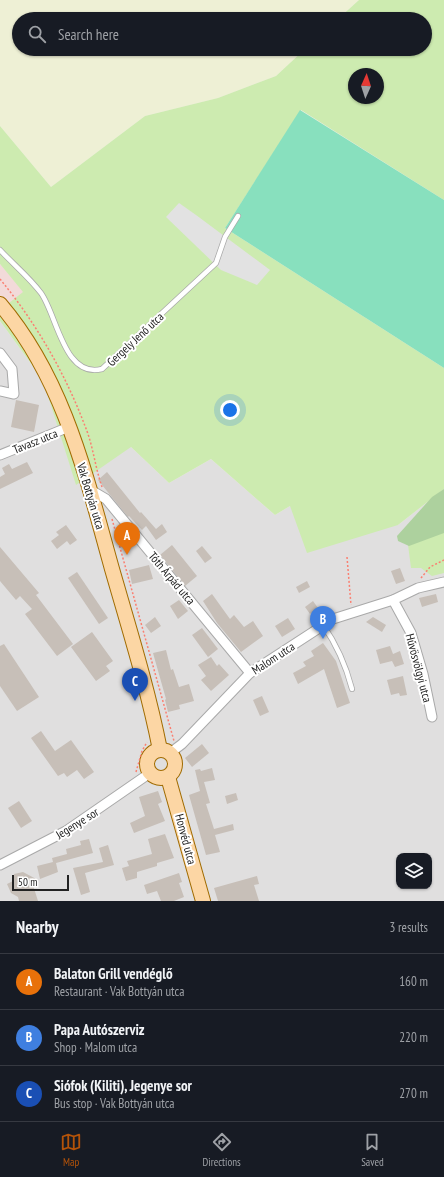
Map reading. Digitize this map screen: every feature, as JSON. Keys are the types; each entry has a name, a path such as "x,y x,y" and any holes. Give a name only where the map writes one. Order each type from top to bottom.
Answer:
{"main road":[{"name":"Vak Bottyán utca","path":"0,304 15,322 35,351 62,405 89,489 162,747"},
{"path":"162,747 176,764 174,772 168,777 158,778 147,776 147,761 152,754 162,747"},
{"name":"Honvéd utca","path":"168,777 203,901"}],"street":[{"path":"0,353 12,369 14,394 0,392"},
{"name":"Tavasz utca","path":"0,455 69,428"},
{"name":"Tóth Árpád utca","path":"89,489 106,499 250,673"},
{"name":"Malom utca","path":"162,747 182,744 250,673 332,619 392,600 418,588 444,582"},
{"name":"Hűvösvölgyi utca","path":"392,600 411,633 423,674 432,717"},
{"name":"Jegenye sor","path":"2,861 66,831 147,776"}],"lane":[{"name":"Gergely Jenő utca","path":"0,250 41,293 72,359 82,369 94,371 102,369 216,263 225,237 238,216"},
{"path":"323,625 346,667 352,689"}],"path":[{"path":"347,557 352,613"},
{"path":"418,588 421,578 430,566 444,560"},
{"path":"147,776 136,772 142,751 148,742 162,747"}],"shaded area":[{"path":"179,203 270,270 257,285 221,270 166,217"},
{"path":"0,264 24,292 0,310"},
{"path":"0,321 43,380 131,447 169,483 211,459 275,515 290,506 398,525 444,489 444,901 0,901"}],"green space":[{"path":"0,0 359,0 346,12 12,12 12,56 297,56 276,76 218,98 145,116 51,187 0,126"},
{"path":"359,0 444,0 444,200 301,110 225,228 444,368 444,489 398,525 307,553 290,506 275,515 211,459 169,483 131,447 76,485 43,380 0,321 0,310 23,292 0,264 0,126 51,187 145,116 218,98 276,76 297,56 432,56 432,12 346,12"},
{"path":"300,110 444,200 444,368 225,228"},
{"path":"444,489 444,533 409,546 398,541 397,536 432,497"},
{"path":"444,499 444,573 432,576 421,568 411,568 407,537"}],"building":[{"path":"16,400 39,405 34,432 11,427"},
{"path":"27,462 33,473 0,489 0,477 5,474 2,468 9,464 12,469"},
{"path":"107,472 140,513 141,512 156,529 162,524 167,532 156,540 146,526 142,530 129,516 128,517 98,480"},
{"path":"66,525 77,540 70,545 67,541 57,549 51,541 59,535 56,532"},
{"path":"172,545 197,576 185,586 160,555"},
{"path":"202,546 212,558 205,563 196,551"},
{"path":"0,547 39,593 36,595 73,644 57,656 25,614 32,609 20,596 16,600 0,581"},
{"path":"149,565 153,579 132,584 129,570"},
{"path":"400,568 405,581 396,584 391,571"},
{"path":"77,572 108,618 99,624 68,578"},
{"path":"307,581 310,587 299,593 296,587"},
{"path":"212,594 230,619 234,615 244,627 253,621 263,636 241,652 217,623 203,601"},
{"path":"436,594 438,602 422,607 419,598"},
{"path":"179,600 188,611 178,619 170,606"},
{"path":"313,601 318,608 310,614 305,607"},
{"path":"155,617 161,626 151,633 145,625"},
{"path":"373,617 386,625 382,632 366,622"},
{"path":"288,618 295,629 282,637 275,626"},
{"path":"202,628 218,649 208,657 192,635"},
{"path":"92,632 113,661 106,666 110,671 96,681 71,647"},
{"path":"323,643 336,661 350,703 337,708 324,669 298,684 293,673 306,666 303,662 314,656 311,651"},
{"path":"4,644 39,697 17,711 0,686 0,646"},
{"path":"390,646 393,654 400,651 404,664 395,667 392,661 380,664 376,650"},
{"path":"166,650 171,670 173,669 179,687 189,684 194,701 179,705 180,709 168,712 166,699 153,653"},
{"path":"211,657 217,666 219,664 229,675 211,691 201,680 206,676 198,665"},
{"path":"403,676 407,695 400,696 399,693 391,695 387,680"},
{"path":"262,696 269,712 260,716 253,700"},
{"path":"41,731 55,751 71,740 94,772 84,779 77,770 67,777 64,773 58,776 31,738"},
{"path":"202,744 209,753 192,767 185,758"},
{"path":"212,768 215,780 204,782 210,803 206,804 214,829 233,824 234,830 215,835 220,852 206,855 189,795 200,791 195,770 200,769 201,771"},
{"path":"158,791 162,802 158,804 165,821 134,833 130,823 145,816 139,797"},
{"path":"236,793 238,800 227,804 225,796"},
{"path":"19,801 32,821 21,828 8,808"},
{"path":"165,834 174,858 157,863 157,866 137,872 137,878 126,881 122,868 129,866 127,861 152,854 148,839"},
{"path":"89,839 93,853 56,863 58,872 40,879 37,866 53,862 52,858 67,854 66,849 81,845 80,841"},
{"path":"108,845 114,865 85,873 90,892 81,895 73,868 103,862 99,848"},
{"path":"23,872 38,880 32,882 38,901 19,901 18,897 11,893 7,884 13,881 14,874"},
{"path":"179,873 182,882 179,883 184,897 174,901 161,901 157,891 147,894 144,885"},
{"path":"257,876 259,884 254,885 259,901 218,901 214,888"}],"place":[{"name":"Balaton Grill vendéglő","path":"127,555"},
{"name":"Papa Autószerviz","path":"323,639"},
{"name":"Siófok (Kiliti), Jegenye sor","path":"135,701"}]}
